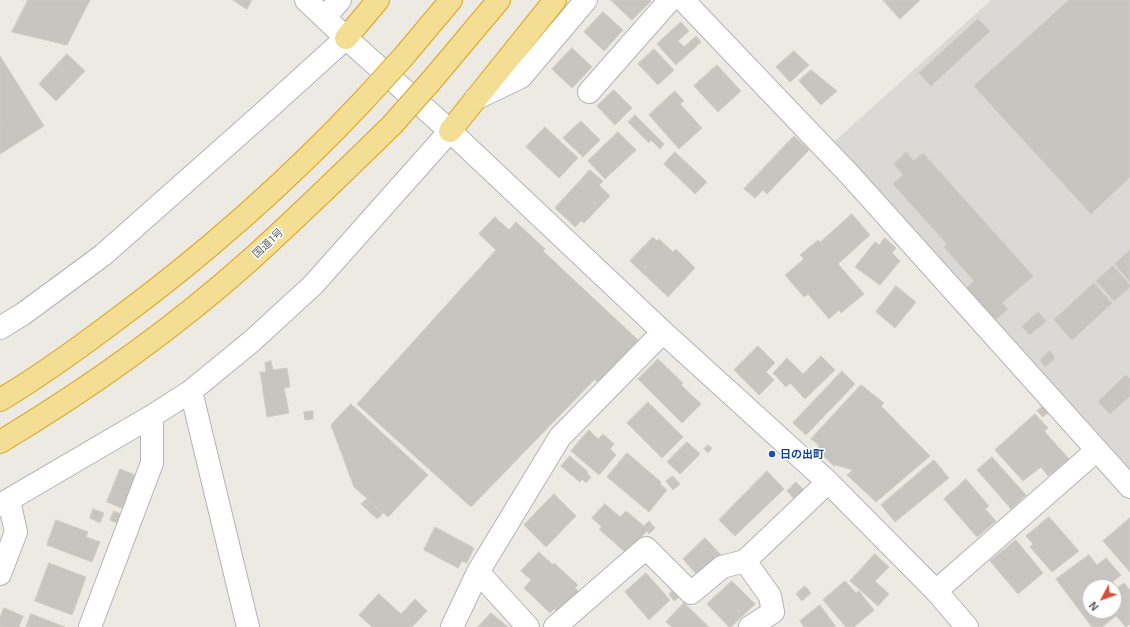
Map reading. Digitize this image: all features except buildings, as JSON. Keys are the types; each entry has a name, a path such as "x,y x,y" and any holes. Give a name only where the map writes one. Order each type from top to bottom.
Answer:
{"highway":[{"path":"346,38 378,0"},
{"path":"0,400 82,346 154,292 211,245 290,174 364,100 404,56 451,0"},
{"name":"国道1号","path":"0,442 30,424 104,374 179,319 248,261 315,200 392,125 499,0"},
{"path":"450,131 555,0"}],"street":[{"path":"306,0 450,131 663,332 828,482 936,591 967,627"},
{"path":"325,18 340,0"},
{"path":"475,99 521,77 586,0"},
{"path":"589,92 670,0"},
{"path":"683,0 850,175 1130,487"},
{"path":"0,328 23,314 103,255 346,38"},
{"path":"0,574 16,532 4,503 152,416 191,391 252,341 313,285 450,131"},
{"path":"452,627 478,572 560,437 663,332"},
{"path":"191,391 248,627"},
{"path":"90,627 152,463 152,416"},
{"path":"936,591 1097,450"},
{"path":"555,627 646,548 692,593 722,568 745,561 828,482"},
{"path":"745,561 770,596 773,612 750,627"},
{"path":"478,572 528,627"}],"shaded area":[{"path":"991,0 1130,0 1130,469 834,142"}],"place":[{"name":"日の出町","path":"772,454"}]}
